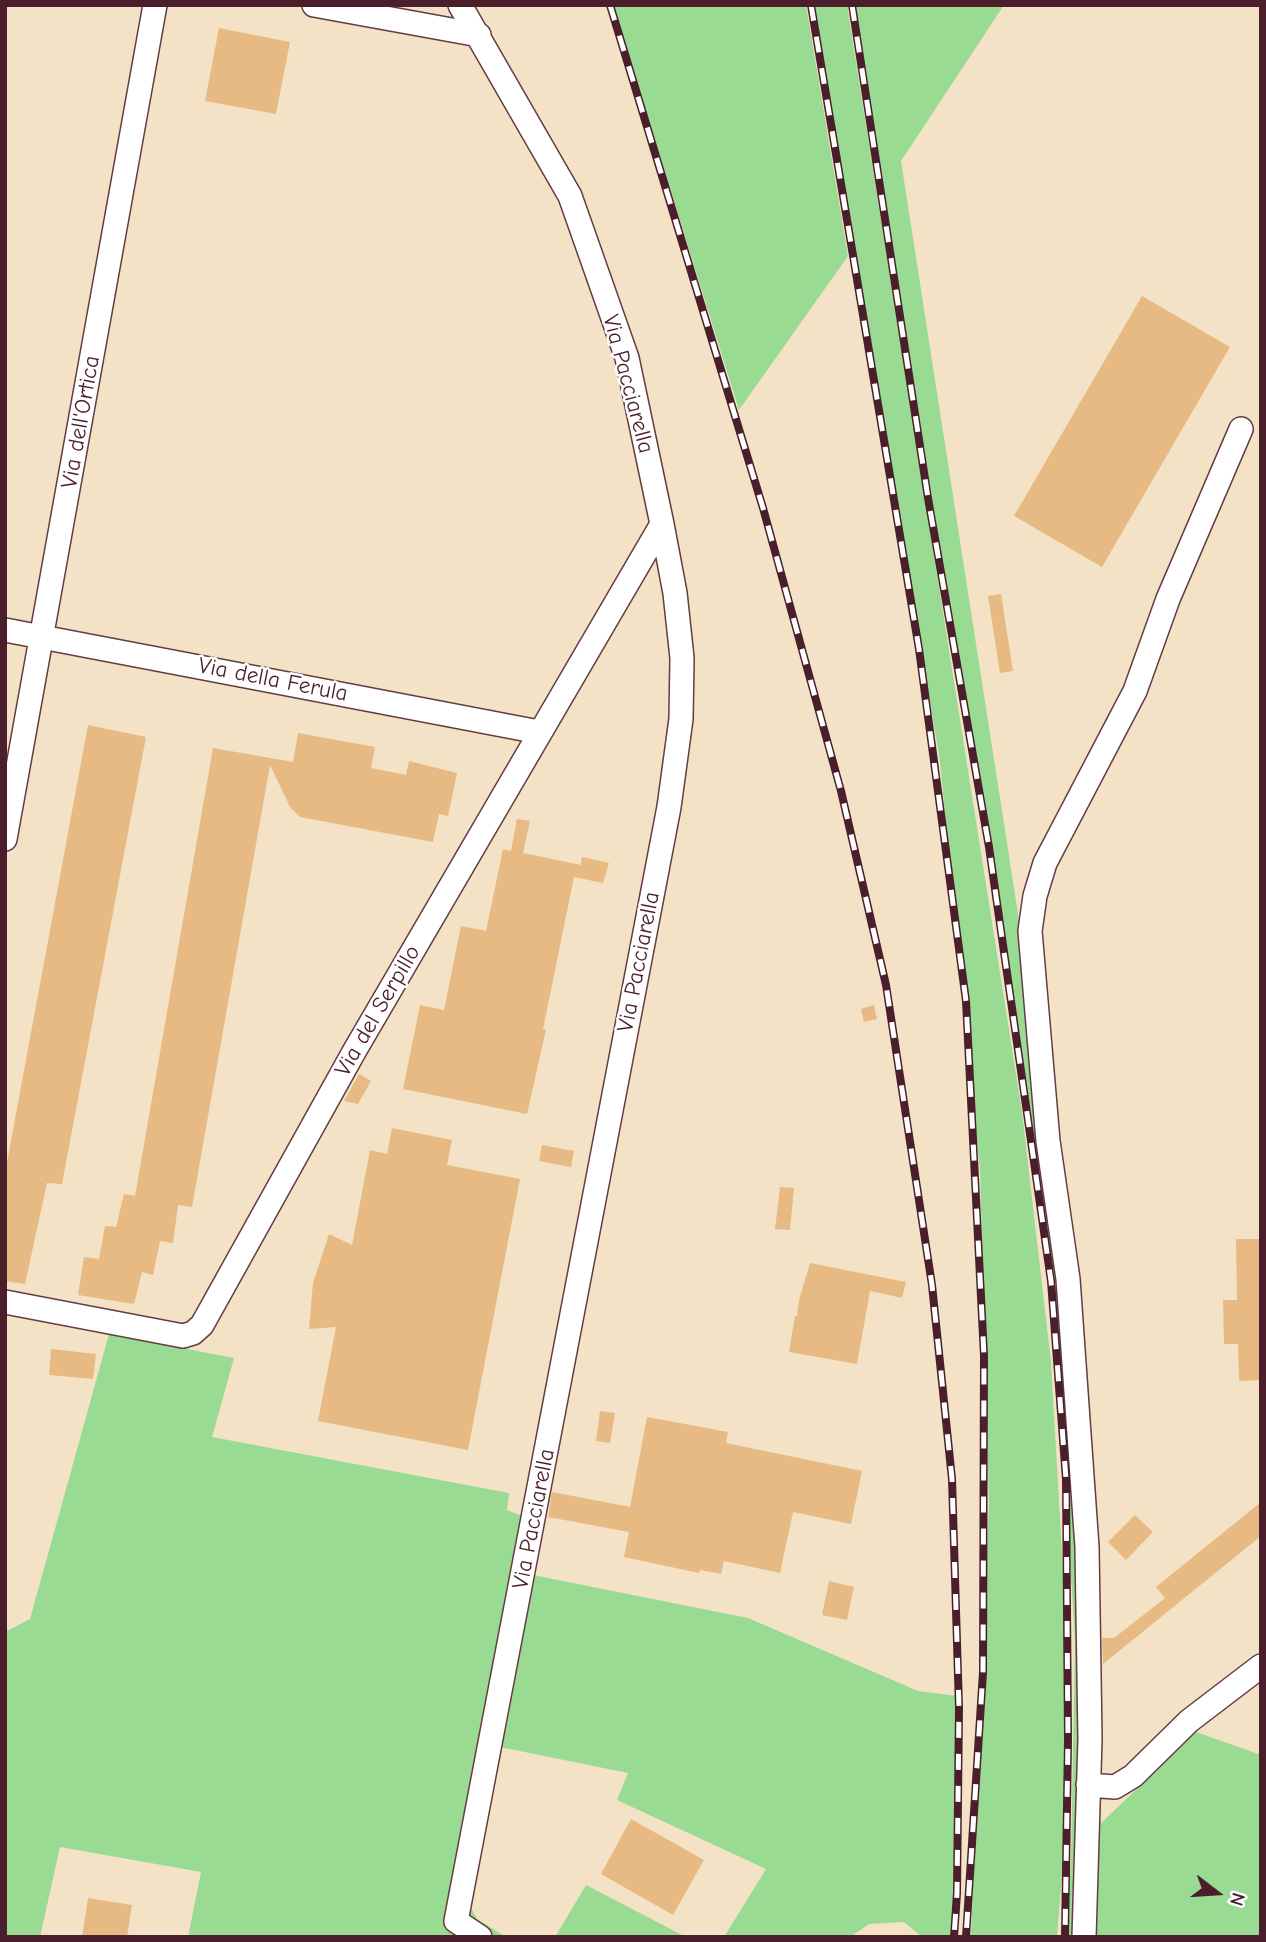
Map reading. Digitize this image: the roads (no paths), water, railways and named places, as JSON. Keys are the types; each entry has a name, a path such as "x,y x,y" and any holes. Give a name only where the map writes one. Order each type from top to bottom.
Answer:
{"street":[{"name":"Via dell'Ortica","path":"5,839 155,5"},
{"path":"314,5 479,35"},
{"name":"Via Pacciarella","path":"460,5 570,196 627,358 675,593 682,658 681,719 664,834 456,1921 480,1937"},
{"path":"1084,1937 1088,1785 1087,1547 1068,1279 1048,1141 1030,931 1035,897 1045,863 1135,691 1168,599 1241,429"},
{"name":"Via del Serpillo","path":"5,1302 183,1336 193,1333 202,1325 355,1050 662,524"},
{"name":"Via della Ferula","path":"5,630 540,732"},
{"path":"1088,1785 1115,1787 1133,1776 1189,1721 1261,1666"}],"railway":[{"path":"610,5 763,508 841,791 886,985 932,1285 952,1479 959,1708 954,1937"},
{"path":"811,5 919,649 966,1001 984,1356 983,1672 966,1937"},
{"path":"852,5 928,498 989,847 1051,1281 1066,1479 1068,1740 1065,1937"}]}
